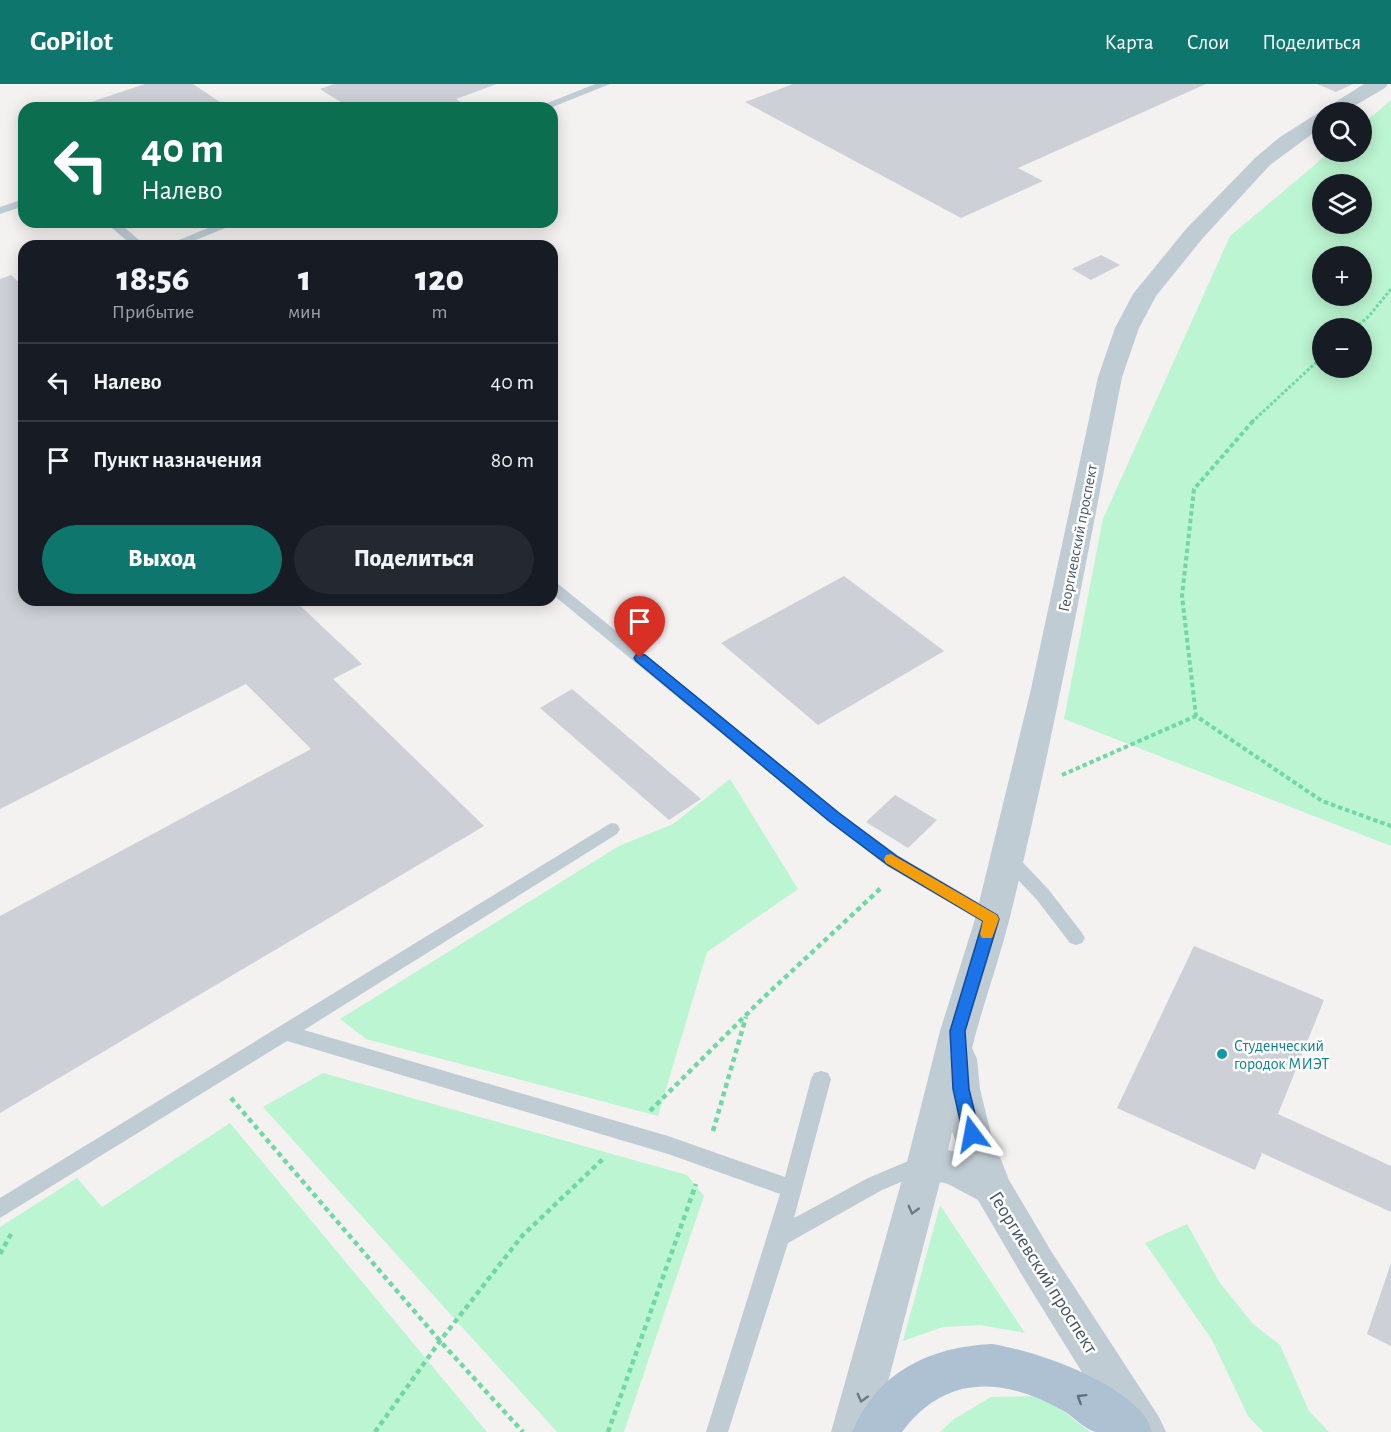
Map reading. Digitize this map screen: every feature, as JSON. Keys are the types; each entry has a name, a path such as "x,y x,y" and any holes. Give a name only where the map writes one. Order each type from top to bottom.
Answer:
{"main road":[{"path":"876,1432 892,1407 908,1392 946,1369 974,1364 1002,1366 1056,1383 1083,1398 1129,1432"}],"street":[{"path":"1347,102 1378,84"},
{"name":"Георгиевский проспект","path":"853,1432 926,1162 958,1031 992,919 1051,666 1110,377 1127,328 1145,294 1202,226 1263,160 1312,124"},
{"name":"Георгиевский проспект","path":"958,1031 961,1089 972,1134 992,1188 1037,1264 1144,1432"},
{"path":"926,1162 955,1168 992,1188"}],"lane":[{"path":"556,102 605,84"},
{"path":"0,211 18,204"},
{"path":"118,228 133,240"},
{"path":"186,240 218,228"},
{"path":"558,591 834,817 903,867 992,919"},
{"path":"0,1209 611,829"},
{"path":"1007,857 1043,895 1076,938"},
{"path":"284,1032 629,1133 705,1157 792,1189"},
{"path":"717,1432 779,1237 822,1079"},
{"path":"779,1237 875,1184 926,1162"}],"path":[{"path":"1367,318 1391,289"},
{"path":"1312,366 1243,430 1194,489 1182,596 1196,716 1322,801 1391,826"},
{"path":"1022,790 1096,762 1196,716"},
{"path":"375,1432 440,1341 522,1236 629,1133 747,1014 903,867"},
{"path":"609,1432 705,1157 747,1014"},
{"path":"213,1077 440,1341 523,1432"}],"green space":[{"path":"1391,100 1391,846 1064,719 1103,519 1230,236 1318,162 1372,162 1372,116"},
{"path":"730,779 798,889 707,952 658,1116 366,1039 340,1019 619,846 673,824"},
{"path":"323,1073 687,1175 704,1196 624,1432 557,1432 263,1107"},
{"path":"230,1123 487,1432 0,1432 0,1227 77,1178 102,1207"},
{"path":"940,1205 1025,1333 980,1325 943,1327 903,1341"},
{"path":"1187,1224 1220,1283 1253,1324 1280,1345 1309,1411 1329,1432 1263,1432 1248,1416 1212,1340 1145,1243"},
{"path":"1044,1396 1090,1432 940,1432 954,1419 991,1397"}],"building":[{"path":"145,84 193,84 220,102 91,102"},
{"path":"334,84 497,84 456,99 460,102 341,102 320,89"},
{"path":"793,84 1206,84 1018,168 1043,181 961,218 745,102"},
{"path":"1317,84 1353,84 1336,92"},
{"path":"1101,255 1120,265 1091,280 1072,269"},
{"path":"11,275 18,281 18,606 300,606 362,664 333,679 484,826 0,1113 0,916 311,749 246,684 0,809 0,279"},
{"path":"844,576 944,651 818,725 721,643"},
{"path":"572,689 701,799 669,820 540,708"},
{"path":"895,795 937,820 908,848 866,822"},
{"name":"Студенческий городок МИЭТ","path":"1194,946 1324,1000 1278,1114 1391,1166 1391,1212 1262,1153 1255,1170 1117,1108"},
{"path":"1391,1263 1391,1346 1367,1334"}],"slow traffic":[{"path":"891,859 992,919 987,934"}],"place":[{"name":"Студенческий городок МИЭТ","path":"1222,1054"}],"route":[{"path":"640,658 834,817 893,861 992,919 958,1031 961,1089 972,1134"}]}
